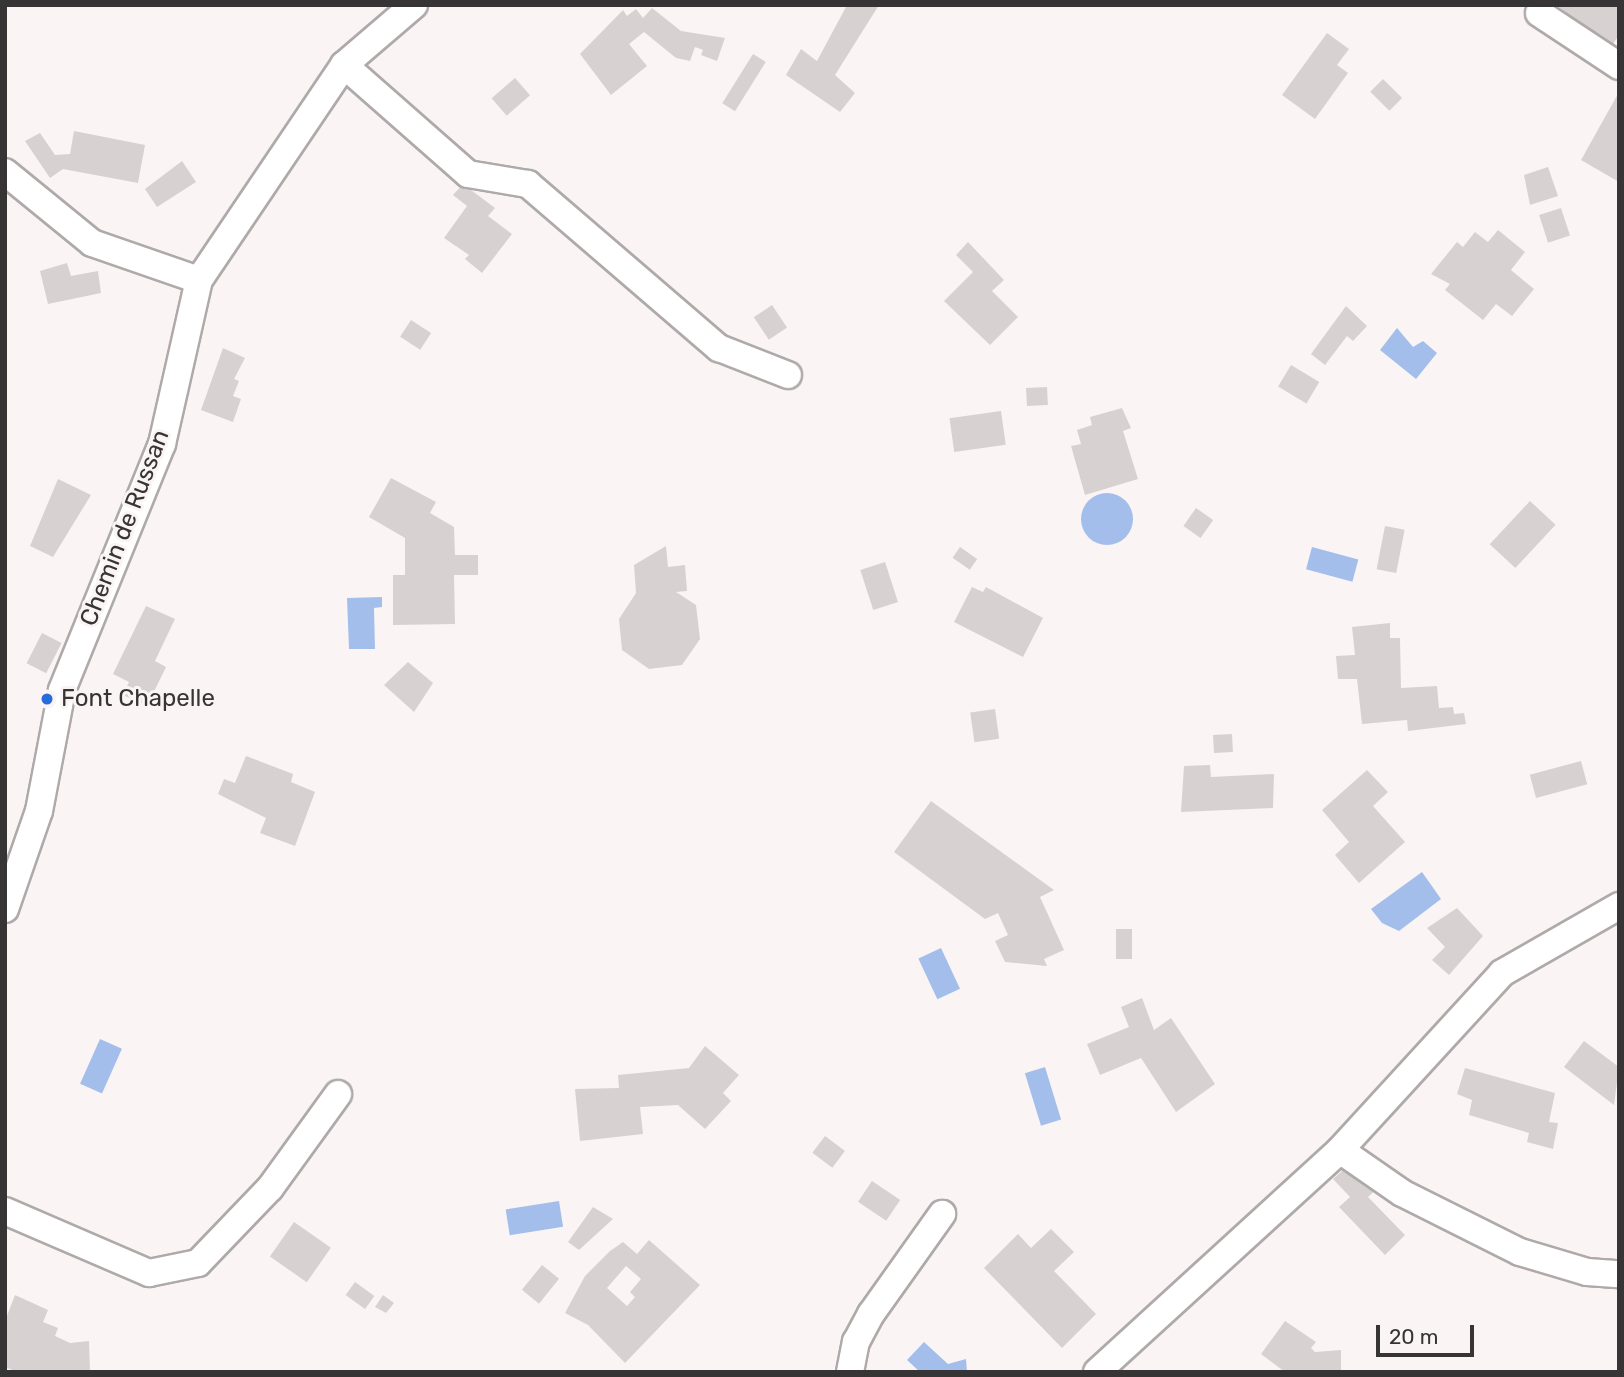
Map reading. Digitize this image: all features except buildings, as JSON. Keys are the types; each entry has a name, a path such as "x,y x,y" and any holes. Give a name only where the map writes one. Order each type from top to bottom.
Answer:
{"street":[{"name":"Chemin de Russan","path":"5,909 39,811 62,690 162,444 199,280 344,65 414,5"},
{"path":"1539,13 1619,66"},
{"path":"344,65 468,174 528,184 719,348 788,374"},
{"path":"5,172 92,243 199,280"},
{"path":"1097,1372 1340,1150 1502,973 1619,906"},
{"path":"5,1211 149,1273 198,1263 270,1188 338,1094"},
{"path":"1340,1150 1402,1194 1520,1252 1587,1272 1619,1274"},
{"path":"850,1372 856,1342 871,1314 942,1213"}],"water":[{"path":"1397,328 1413,347 1423,341 1437,353 1416,379 1380,350"},
{"path":"1107,493 1126,500 1133,519 1126,538 1107,545 1088,538 1081,519 1088,500"},
{"path":"1312,547 1358,559 1352,582 1306,569"},
{"path":"382,597 382,607 374,608 375,649 349,649 347,598"},
{"path":"1422,872 1441,899 1399,931 1382,923 1371,909"},
{"path":"941,948 960,989 937,999 918,959"},
{"path":"100,1039 122,1049 102,1094 80,1084"},
{"path":"1045,1067 1061,1120 1041,1126 1025,1073"},
{"path":"559,1201 563,1227 510,1235 506,1209"},
{"path":"924,1342 948,1364 966,1359 967,1372 920,1372 907,1360"}],"place":[{"name":"Font Chapelle","path":"47,699"}]}
